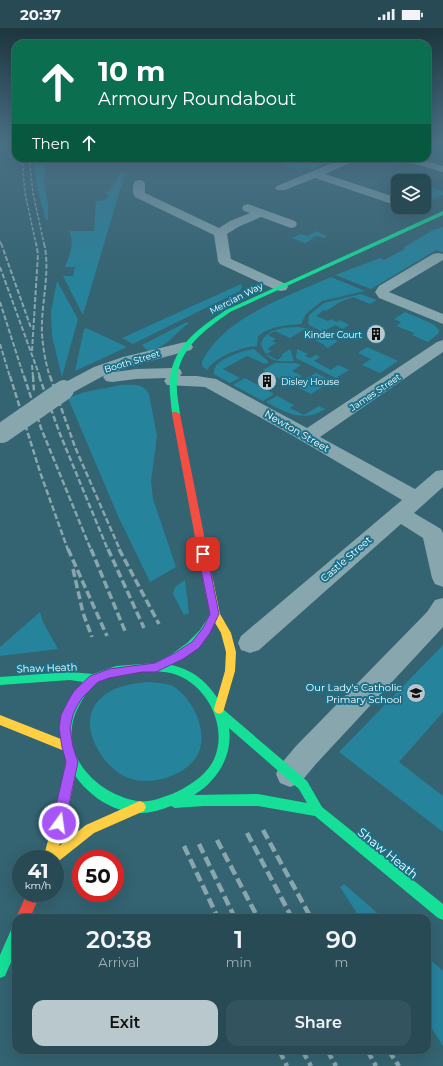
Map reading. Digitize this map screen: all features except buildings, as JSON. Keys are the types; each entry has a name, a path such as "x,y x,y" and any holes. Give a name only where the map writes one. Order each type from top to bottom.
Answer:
{"main road":[{"name":"Mercian Way","path":"220,712 230,671 231,651 226,634 214,614 176,419 173,377 179,356 185,346 202,329 215,319 244,303 441,215"},
{"path":"156,667 179,656 195,645 206,630 214,614"},
{"path":"156,667 170,668 188,675 202,685 220,712 224,729 224,748 217,766 203,782 182,796 162,804 140,807 118,804 100,795 82,778 72,762 67,747 65,728 67,715 78,694 94,679 109,673 156,667"},
{"name":"Shaw Heath","path":"0,681 70,676 94,679"},
{"name":"Shaw Heath","path":"220,712 298,764 303,785 318,811 443,913"},
{"path":"0,720 67,747"},
{"path":"51,850 62,811 72,762"},
{"name":"Shaw Heath","path":"162,804 204,800 252,800 276,802 318,811"},
{"path":"63,850 90,829 140,807"},
{"path":"25,914 30,902"},
{"path":"0,972 12,944"}],"street":[{"path":"139,188 139,195 220,233"},
{"path":"358,188 391,200"},
{"path":"248,208 291,224"},
{"path":"220,233 230,226 261,213"},
{"path":"220,233 225,261 280,287"},
{"path":"438,261 384,289 382,292 384,295 443,319"},
{"name":"Booth Street","path":"1,433 64,390 100,371 185,346"},
{"name":"James Street","path":"307,437 443,346"},
{"name":"Booth Street","path":"81,381 136,374 173,377"},
{"name":"Newton Street","path":"173,377 210,383 297,430 416,499"},
{"name":"Castle Street","path":"250,643 443,476"},
{"path":"396,516 433,534 443,578"},
{"path":"298,764 436,619 443,607"}],"shaded area":[{"path":"45,188 48,205 48,220 46,220 38,189"},
{"path":"111,188 120,188 83,315 63,276 73,276 75,267 65,267 72,245 69,231 94,231 96,201 105,200 109,195 106,194"},
{"path":"431,188 443,191 443,195 431,201"},
{"path":"443,227 443,252 436,250 371,289 335,275 380,258 384,260 405,249 403,248 433,230"},
{"path":"317,231 327,237 324,238 318,236 311,238 335,247 313,239 305,243 292,238 301,234 307,236"},
{"path":"331,277 365,291 322,301 306,314 301,324 267,330 258,337 257,346 243,349 222,357 207,370 202,366 202,362 212,346 225,332 241,320 277,300"},
{"path":"57,281 78,319 62,377 52,336 51,312"},
{"path":"241,284 242,287 240,291 133,344 122,338"},
{"path":"361,294 377,300 370,304 353,297 340,302 326,311 324,310 316,316 328,321 331,319 337,322 340,320 349,325 343,329 335,325 323,332 309,325 309,315 324,303"},
{"path":"405,312 433,324 439,330 438,334 428,342 412,335 414,333 396,326 401,322 394,319"},
{"path":"187,322 189,323 161,346 148,351 142,345"},
{"path":"297,327 305,328 338,341 328,348 308,337 313,333 305,329 290,338 275,331 268,335 276,339 272,341 276,343 267,349 272,351 266,354 261,344 263,339 271,332 281,329"},
{"path":"86,328 125,346 125,348 75,371 84,329"},
{"path":"367,347 398,361 380,373 362,365 371,359 358,353"},
{"path":"254,349 269,362 265,364 247,356 223,369 240,378 230,383 214,374 214,369 222,360 235,354"},
{"path":"290,349 294,361 273,360 266,354 277,360 283,356 281,355"},
{"path":"297,349 308,354 305,356 310,358 316,355 320,357 314,361 331,370 338,365 349,370 336,378 296,358"},
{"path":"275,363 296,363 301,365 292,371 302,376 290,384 263,370"},
{"path":"316,373 332,381 311,394 299,388 303,385 299,382"},
{"path":"245,378 274,394 263,401 233,385"},
{"path":"121,385 137,385 147,390 157,436 151,481 153,499 176,567 150,582 118,516 68,398 85,392"},
{"path":"277,396 294,405 290,408 304,415 319,406 325,409 310,415 302,416 295,415 266,402"},
{"path":"185,580 189,613 184,615 173,594 175,587"},
{"path":"40,612 43,622 58,649 0,656 0,647"},
{"name":"Our Lady's Catholic Primary School","path":"443,645 443,712 399,762 443,796 443,832 339,752"},
{"path":"149,682 170,685 181,692 194,710 201,731 201,741 199,751 189,766 167,778 142,781 124,776 104,759 97,748 92,735 90,722 92,710 99,700 109,692 122,686"},
{"path":"344,884 378,914 357,914 340,887"},
{"path":"431,960 443,971 443,1046 431,1027"}],"railway":[{"path":"25,188 36,244"},
{"path":"32,188 44,244"},
{"path":"1,243 31,328"},
{"path":"32,351 38,254 36,243"},
{"path":"44,243 46,253 46,273 42,335 50,377"},
{"path":"0,267 40,377"},
{"path":"0,302 24,377"},
{"path":"0,344 10,377"},
{"path":"32,365 33,377"},
{"path":"10,376 40,472 68,550"},
{"path":"24,376 41,428 91,550"},
{"path":"33,376 34,393"},
{"path":"39,376 60,434 108,550"},
{"path":"50,376 75,447 120,550"},
{"path":"68,549 107,636"},
{"path":"91,549 125,631"},
{"path":"108,549 144,628"},
{"path":"119,549 159,624"},
{"path":"73,569 83,613 92,637"},
{"path":"263,830 309,914"},
{"path":"247,833 290,914"},
{"path":"217,840 256,914"},
{"path":"199,844 233,914"},
{"path":"184,846 216,914"},
{"path":"281,1054 287,1066"},
{"path":"304,1054 311,1066"},
{"path":"329,1054 336,1066"},
{"path":"369,1054 376,1066"},
{"path":"391,1054 399,1066"}],"traffic: fast":[{"path":"176,414 173,382 174,370 178,359 191,340 209,324 228,311 443,213"},
{"path":"156,667 175,657 191,646 204,633 215,614"},
{"path":"156,667 182,672 195,680 205,689 213,699 223,722 225,735 224,747 216,766 201,784 180,796 160,804 147,807 138,807 119,803 102,794 87,782 76,767 68,751 65,733 68,715 81,692 94,679 101,675 116,671 133,668 156,667"},
{"path":"0,681 70,676 94,679"},
{"path":"221,714 303,785 318,811 443,913"},
{"path":"175,802 204,800 258,800 318,811"},
{"path":"0,971 12,944"}],"traffic: slow":[{"path":"208,580 215,614 226,633 231,652 230,671 219,709"},
{"path":"0,720 67,747"},
{"path":"51,850 62,811 72,762"},
{"path":"63,850 90,829 140,807"}],"traffic: jam":[{"path":"176,414 208,580"},
{"path":"25,914 30,902"}],"place":[{"name":"Kinder Court","path":"376,334"},
{"name":"Disley House","path":"267,381"},
{"name":"Our Lady's Catholic Primary School","path":"416,693"}],"route":[{"path":"59,823 72,762 67,747 65,728 67,715 72,704 78,694 94,679 109,673 156,667 179,656 195,645 206,630 214,614 203,554"}]}
